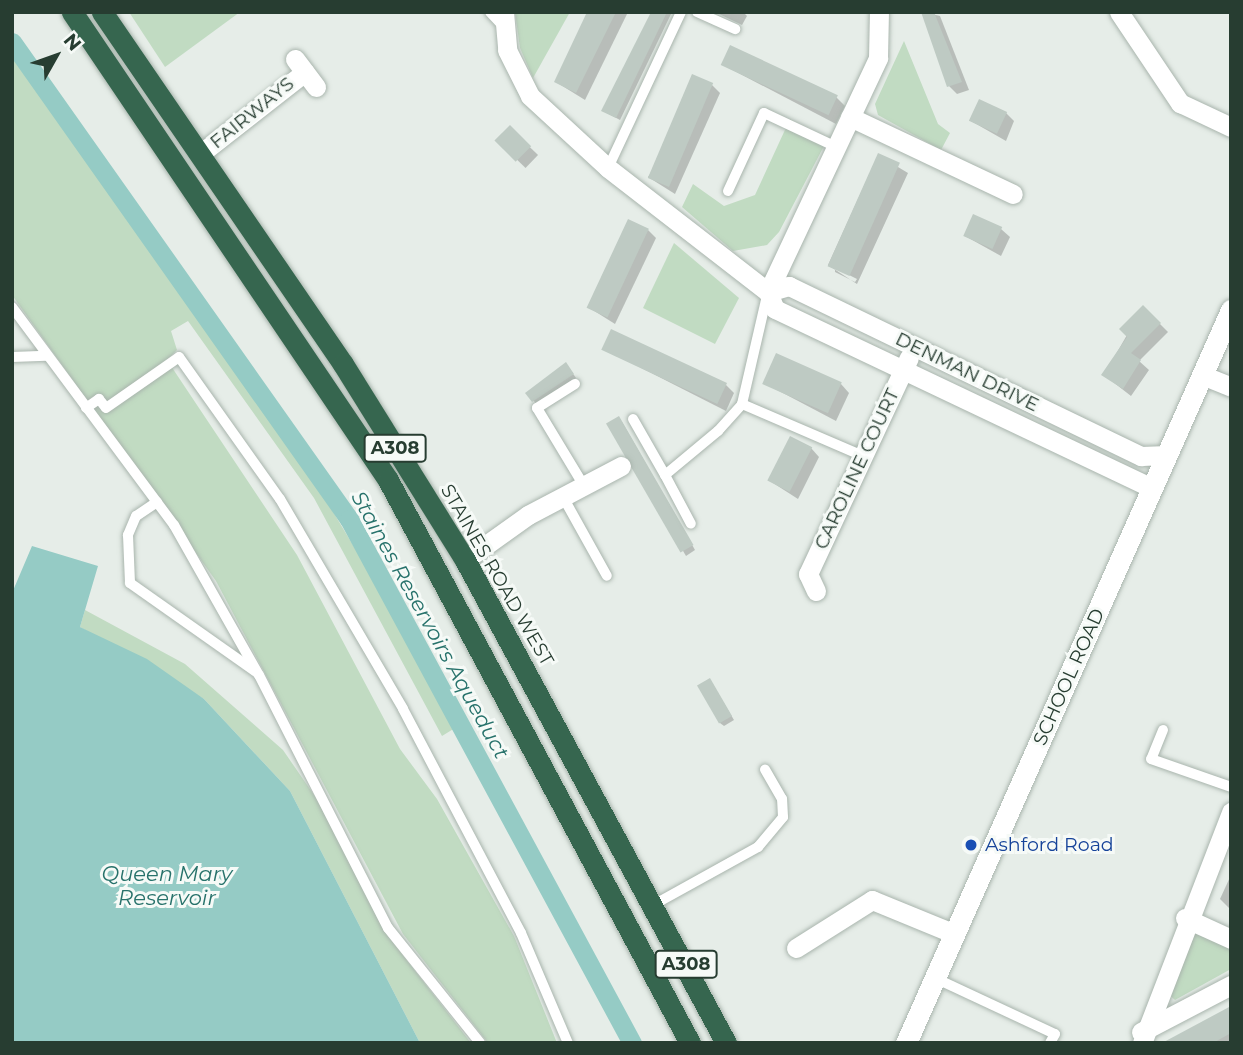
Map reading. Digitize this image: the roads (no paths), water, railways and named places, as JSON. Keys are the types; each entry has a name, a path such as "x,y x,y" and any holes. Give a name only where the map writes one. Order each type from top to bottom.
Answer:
{"highway":[{"name":"A308","path":"72,12 388,480 690,1043"},
{"name":"STAINES ROAD WEST","path":"102,12 344,364 465,560 655,904 726,1043"}],"main road":[{"name":"SCHOOL ROAD","path":"906,1043 937,979 1231,310"}],"street":[{"path":"768,292 834,146 878,58 879,12"},
{"path":"1119,12 1180,103 1231,127"},
{"name":"DENMAN DRIVE","path":"505,20 508,50 530,96 608,168 768,292 775,309 904,367 1152,488"},
{"name":"FAIRWAYS","path":"200,154 305,73"},
{"path":"850,117 1013,194"},
{"name":"DENMAN DRIVE","path":"768,292 789,286 1141,456 1167,455"},
{"name":"CAROLINE COURT","path":"816,591 808,574 914,347"},
{"path":"1202,374 1231,387"},
{"path":"465,560 564,497 621,467"},
{"path":"1141,1037 1185,918 1231,812"},
{"path":"796,948 872,900 955,934"},
{"path":"1185,918 1231,940"},
{"path":"1141,1037 1231,985"}],"lane":[{"path":"489,12 505,20"},
{"path":"608,168 681,12"},
{"path":"697,12 735,29"},
{"path":"728,191 764,113 834,146"},
{"path":"665,475 742,404 755,325 768,292"},
{"path":"12,307 157,502 259,675 388,928 480,1043"},
{"path":"12,357 46,356"},
{"path":"86,408 99,399 106,408 179,357 280,499 403,709 521,933 568,1043"},
{"path":"575,384 537,408 584,486"},
{"path":"742,404 863,456"},
{"path":"633,419 691,524"},
{"path":"564,497 607,576"},
{"path":"157,502 136,516 128,535 130,583 259,675"},
{"path":"1163,730 1151,759 1231,788"},
{"path":"655,904 758,847 783,817 782,799 765,769"},
{"path":"937,979 1055,1034 1050,1043"}],"water":[{"name":"Queen Mary Reservoir","path":"32,546 98,566 80,627 147,659 204,699 290,791 420,1043 12,1043 12,593"}],"waterway":[{"name":"Staines Reservoirs Aqueduct","path":"12,42 349,519 632,1043"}],"place":[{"name":"Ashford Road","path":"971,845"}]}
